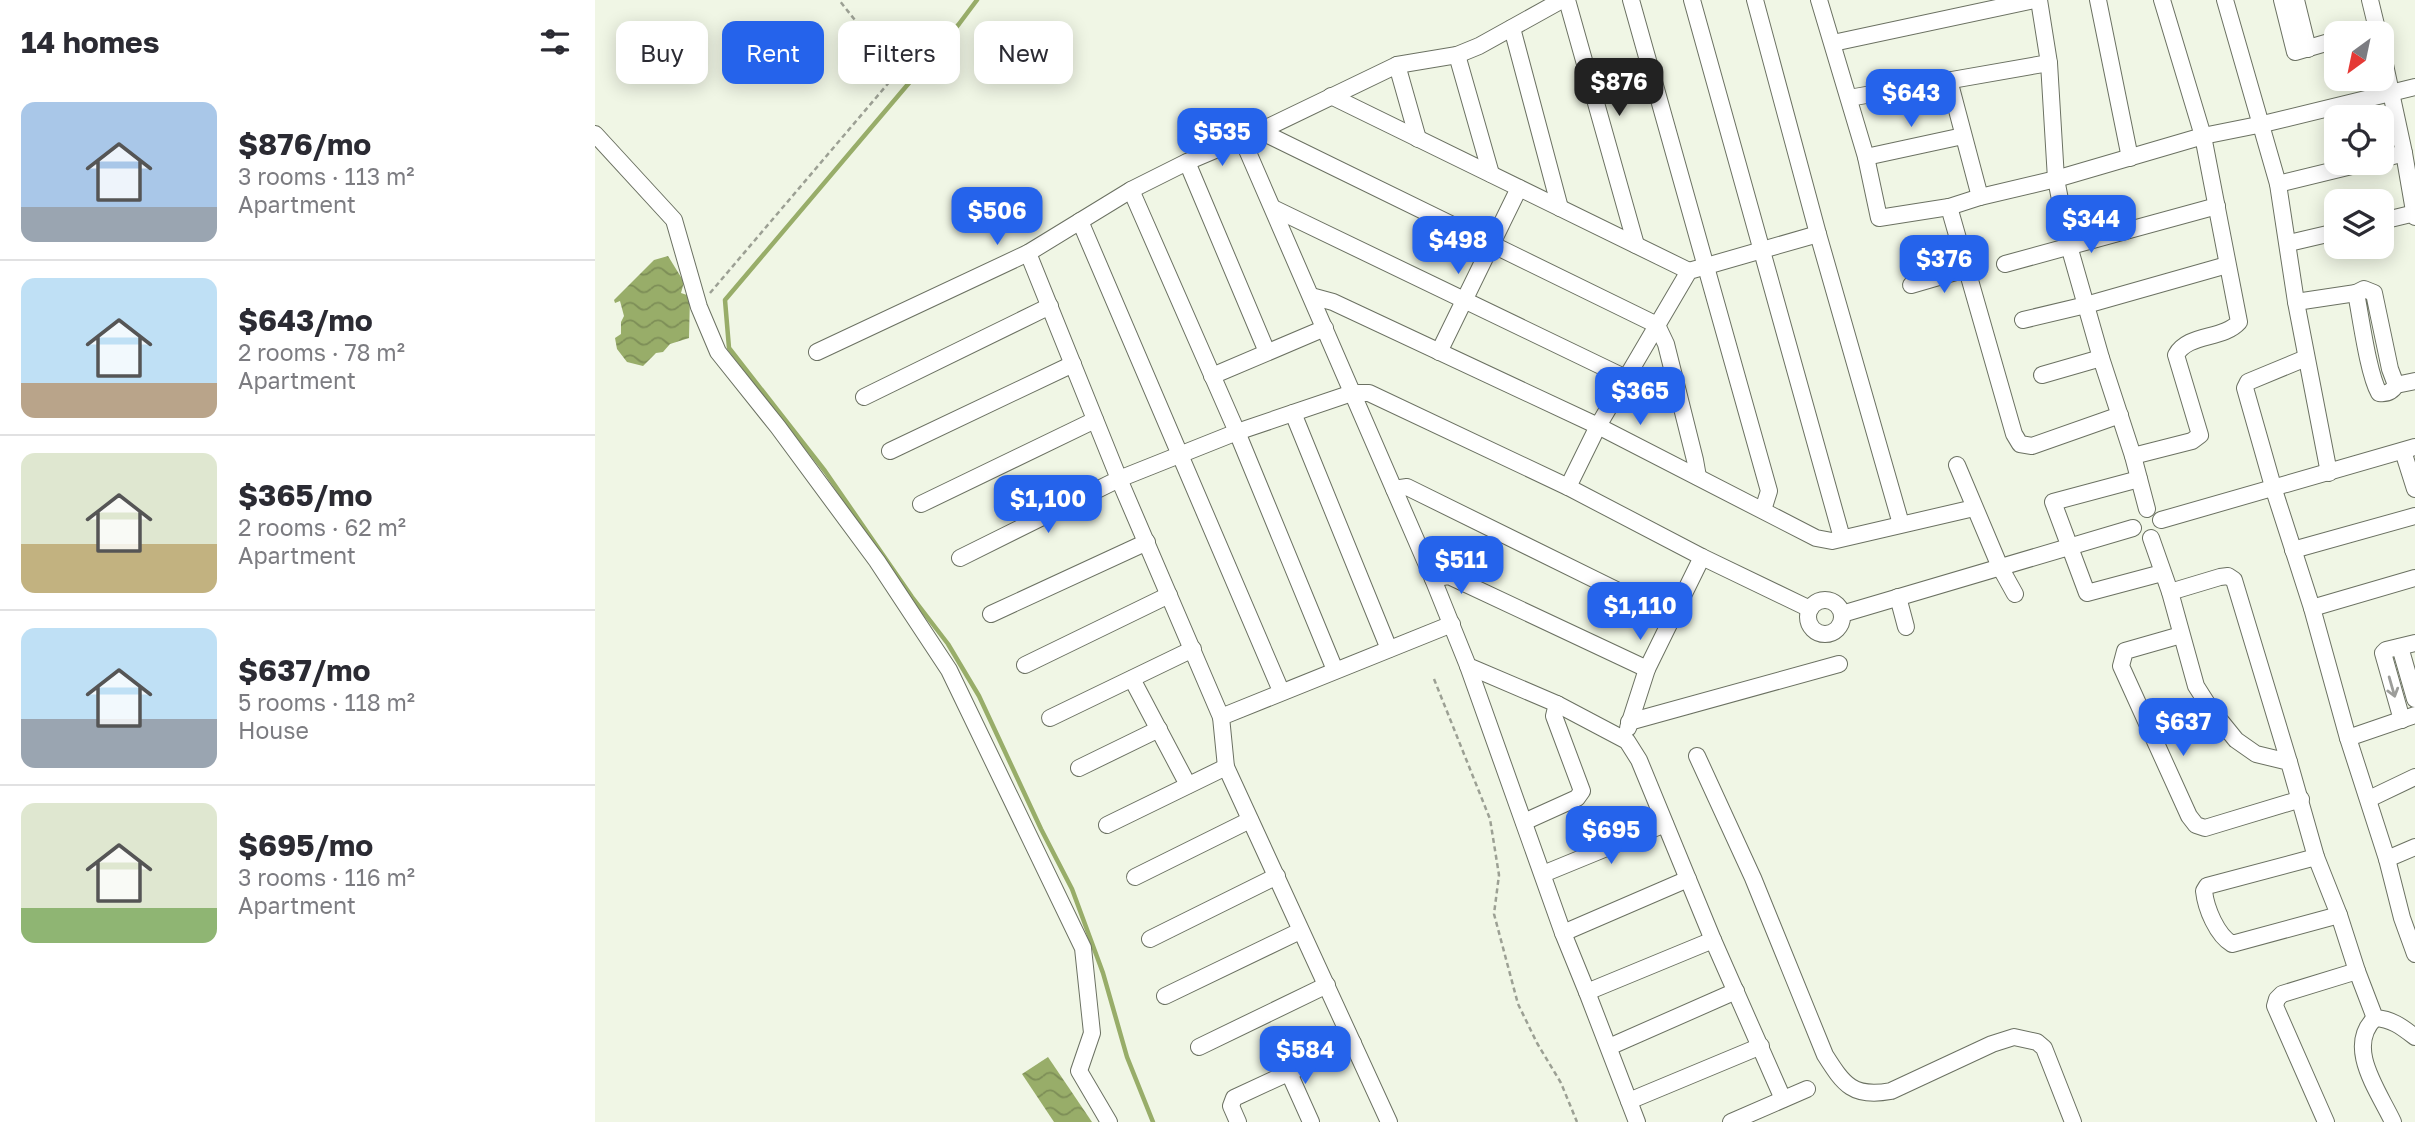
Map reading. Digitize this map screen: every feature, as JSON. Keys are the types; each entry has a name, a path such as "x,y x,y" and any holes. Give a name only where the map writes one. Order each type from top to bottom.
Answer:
{"street":[{"path":"817,352 1028,253 1131,190 1187,162 1243,139 1397,65 1457,55 1562,0"},
{"path":"1567,0 1636,245"},
{"path":"1631,0 1769,491 1763,510"},
{"path":"1692,0 1842,538"},
{"path":"1755,0 1818,234 1901,524"},
{"path":"1819,0 1866,157 1879,218 1949,208 1980,197 2056,179 2203,136 2415,87"},
{"path":"1833,43 2036,0 2049,63 2056,179 2069,246 2147,509"},
{"path":"2098,0 2130,158"},
{"path":"2133,456 2192,441 2200,435 2176,355 2180,348 2187,344 2232,329 2239,322 2203,136 2162,0"},
{"path":"2225,0 2263,124 2278,184 2296,302 2329,473"},
{"path":"2282,0 2294,52"},
{"path":"2294,52 2296,0"},
{"path":"2370,0 2375,21"},
{"path":"1512,28 1560,208"},
{"path":"2294,52 2324,43"},
{"path":"1457,55 1491,174"},
{"path":"1849,98 2049,63"},
{"path":"1397,65 1418,139"},
{"path":"1949,80 1980,197"},
{"path":"2391,92 2415,215 2394,219"},
{"path":"1331,96 1689,271"},
{"path":"1234,120 1453,624 1563,933 1637,1122"},
{"path":"1260,131 1657,325 1666,344 1698,477"},
{"path":"595,134 674,220 699,307 718,352 778,427 877,562 949,670 1083,948 1092,1033 1079,1070 1109,1122"},
{"path":"1866,157 1963,136"},
{"path":"2394,156 2405,153"},
{"path":"1187,162 1267,352"},
{"path":"2278,184 2324,173"},
{"path":"1439,352 1519,188"},
{"path":"1131,190 1237,432 1335,670"},
{"path":"2005,264 2217,206"},
{"path":"1273,208 1626,378"},
{"path":"1949,208 2014,434 2020,443 2032,446 2120,415"},
{"path":"1080,221 1281,691"},
{"path":"1568,487 1598,426 1689,271 1818,234"},
{"path":"2289,243 2324,235"},
{"path":"1028,253 1119,479 1221,717 1226,767 1389,1122"},
{"path":"2023,320 2227,265"},
{"path":"1911,285 1966,269"},
{"path":"2296,302 2356,293 2377,390 2385,393 2396,386 2415,381"},
{"path":"1311,296 1333,302 1598,426 1816,538 1832,541 1974,508"},
{"path":"864,397 1050,306"},
{"path":"1212,376 1325,328"},
{"path":"2042,375 2101,358"},
{"path":"2306,358 2248,382 2245,388 2312,608 2348,738 2387,859 2408,914 2415,954"},
{"path":"890,451 1073,364"},
{"path":"960,558 1119,479 1237,432 1352,393 1369,393 1568,487 1810,609"},
{"path":"1293,413 1389,649"},
{"path":"921,504 1095,420"},
{"path":"2161,520 2409,449 2415,489"},
{"path":"1958,465 2000,567 2015,594"},
{"path":"2139,479 2053,502 2090,599 2162,573"},
{"path":"1394,489 1407,487 1673,618"},
{"path":"2147,509 2161,520 2158,533 2151,538 2141,537 2133,528 2132,522 2136,514 2147,509"},
{"path":"2293,550 2415,516"},
{"path":"1842,614 2133,528"},
{"path":"2151,538 2170,592 2196,686 2221,724 2236,740 2256,754 2289,762"},
{"path":"992,614 1147,542"},
{"path":"1627,741 1629,722 1647,669 1702,556"},
{"path":"1433,579 1449,576 1647,669"},
{"path":"2170,592 2220,576 2228,576 2234,580 2316,857 2375,1018"},
{"path":"2312,608 2415,578"},
{"path":"1025,666 1170,595"},
{"path":"1898,597 1906,627"},
{"path":"1830,601 1842,614 1833,649 1823,634 1813,629 1808,620 1810,609 1819,602 1830,601"},
{"path":"1221,717 1453,624"},
{"path":"2181,635 2125,652 2121,666 2189,816 2196,825 2205,828 2301,799"},
{"path":"2348,738 2409,717 2382,653 2386,650 2408,645 2413,694"},
{"path":"1050,718 1193,649"},
{"path":"1629,722 1833,649"},
{"path":"1468,666 1556,704 1627,741 1639,760 1713,940 1783,1099"},
{"path":"1132,679 1188,785"},
{"path":"1524,822 1577,798 1582,792 1554,716 1556,704"},
{"path":"1079,768 1159,729"},
{"path":"1697,756 1752,878 1825,1055 1841,1080 1856,1090 1873,1095 1891,1091 1991,1044 2014,1037 2027,1039 2044,1048 2054,1067 2073,1122"},
{"path":"1107,825 1226,767"},
{"path":"2369,799 2415,777"},
{"path":"1135,877 1250,820"},
{"path":"1542,874 1665,824"},
{"path":"2387,859 2415,847"},
{"path":"2316,857 2207,886 2204,891 2206,904 2221,935 2232,944 2339,915"},
{"path":"1150,939 1277,876"},
{"path":"1563,933 1688,879"},
{"path":"1165,996 1300,931"},
{"path":"1587,992 1713,940"},
{"path":"2326,1122 2276,1006 2277,999 2282,994 2357,971"},
{"path":"1199,1047 1327,985"},
{"path":"1609,1047 1736,991"},
{"path":"2393,1122 2363,1058 2361,1043 2366,1027 2375,1018 2386,1018 2415,1037"},
{"path":"1238,1122 1231,1106 1234,1098 1353,1043"},
{"path":"1629,1101 1761,1046"},
{"path":"1289,1073 1311,1122"},
{"path":"1731,1122 1807,1089"}],"path":[{"path":"699,307 897,74 839,0"},
{"path":"1434,679 1490,819 1499,875 1494,914 1518,1004 1561,1083 1577,1122"}],"water":[{"path":"668,256 684,282 681,293 690,296 689,338 670,344 643,366 627,362 617,349 615,338 621,334 624,316 620,301 615,303 614,300 654,260"},
{"path":"1048,1057 1092,1122 1054,1122 1022,1074"}],"waterway":[{"path":"977,0 725,300 729,348 825,471 912,597 948,644 979,696 1072,889 1103,973 1127,1057 1153,1122"}]}
